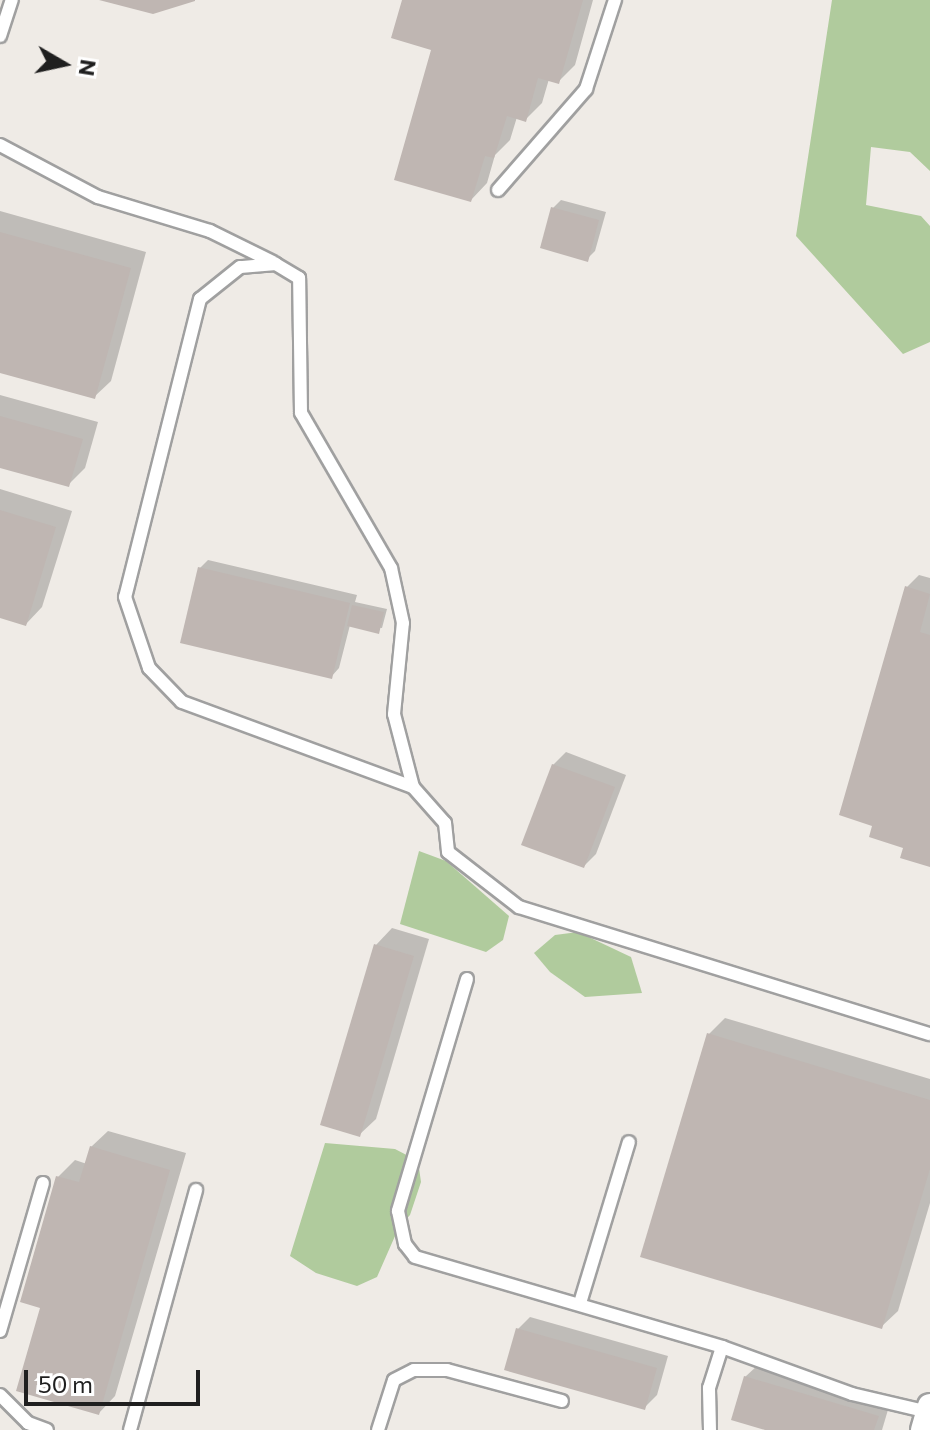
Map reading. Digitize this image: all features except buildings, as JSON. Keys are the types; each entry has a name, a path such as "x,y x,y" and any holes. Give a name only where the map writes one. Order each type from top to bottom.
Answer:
{"lane":[{"path":"0,36 12,0"},
{"path":"498,190 586,89 615,0"},
{"path":"0,145 98,197 210,231 299,278 301,413 391,568 403,623 394,714 413,787 445,823 448,852 519,907 930,1034"},
{"path":"276,264 240,267 200,299 125,597 149,668 182,702 413,787"},
{"path":"467,979 398,1211 405,1244 415,1257 722,1347 852,1394 927,1416"},
{"path":"580,1303 629,1142"},
{"path":"0,1331 43,1183"},
{"path":"130,1430 196,1190"},
{"path":"710,1430 709,1388 722,1347"},
{"path":"378,1430 394,1380 414,1370 447,1370 562,1401"},
{"path":"0,1395 28,1423 47,1430"}],"green space":[{"path":"832,0 930,0 930,171 910,152 871,147 866,205 921,216 930,226 930,342 903,354 796,236"},
{"path":"419,851 446,861 509,916 503,940 486,952 400,924"},
{"path":"578,932 631,957 642,993 585,997 550,972 534,953 555,935"},
{"path":"325,1143 395,1149 418,1161 421,1182 410,1215 399,1227 377,1277 357,1286 316,1273 290,1256"}]}
